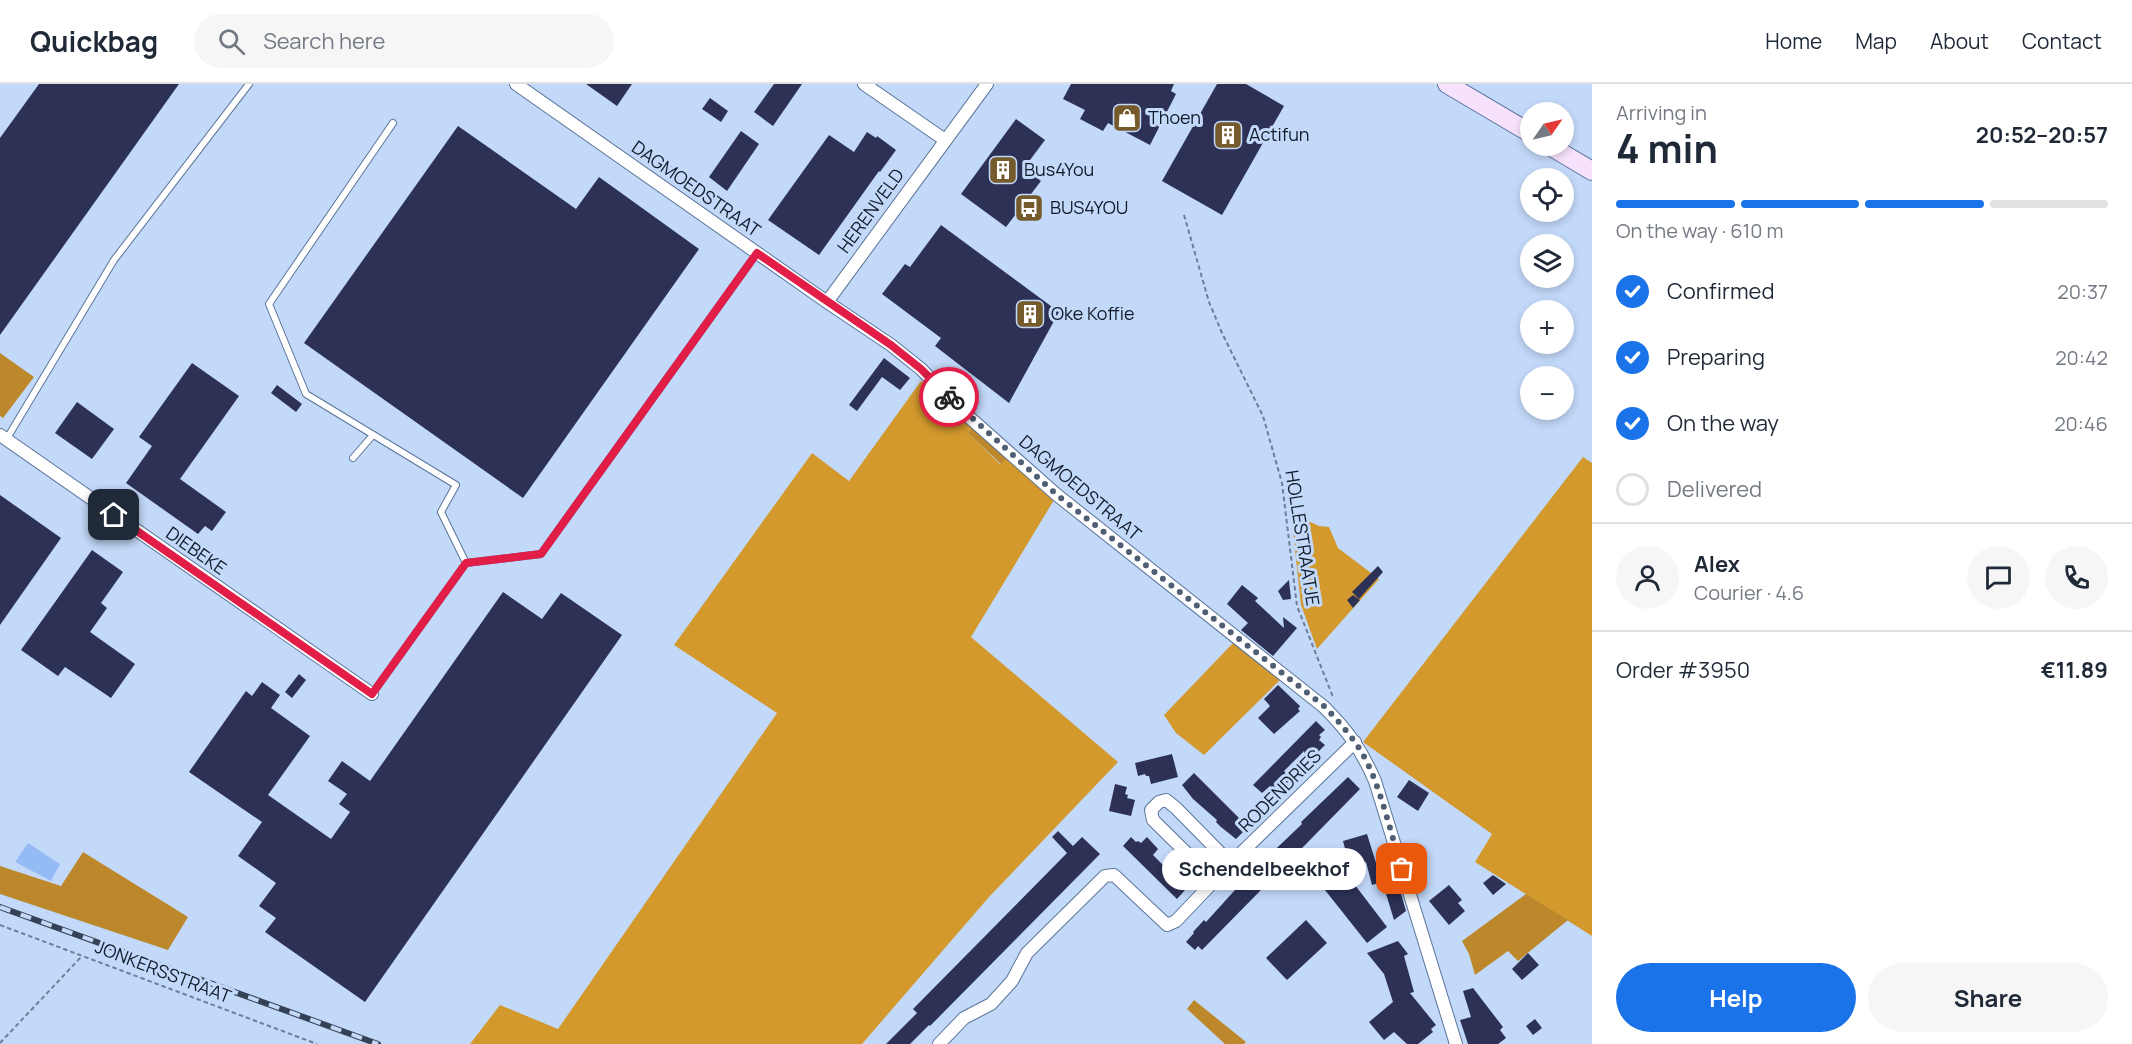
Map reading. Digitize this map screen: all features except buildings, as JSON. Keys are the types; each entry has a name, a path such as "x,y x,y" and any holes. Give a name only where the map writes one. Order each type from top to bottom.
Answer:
{"main road":[{"path":"1447,84 1520,127"},
{"path":"1567,156 1592,171"}],"street":[{"name":"DAGMOEDSTRAAT","path":"516,84 891,345 921,369 960,409 1057,495 1324,706 1347,730 1363,754 1375,781 1456,1044"},
{"path":"864,84 945,140"},
{"name":"HERENVELD","path":"827,302 987,84"},
{"name":"DIEBEKE","path":"3,437 372,694"},
{"name":"RODENDRIES","path":"939,1044 964,1018 991,1004 1012,981 1027,953 1105,876 1114,876 1167,925 1176,921 1354,742"},
{"path":"1215,881 1153,820 1151,810 1159,802 1166,800 1231,864"}],"lane":[{"path":"3,437 114,260 249,84"},
{"path":"393,123 269,304 306,394 456,485 441,512 466,563"},
{"path":"372,694 466,563 541,554 757,253"},
{"path":"353,458 374,435"}],"path":[{"name":"HOLLESTRAATJE","path":"1184,215 1209,302 1263,416 1282,483 1297,606 1335,701"},
{"name":"JONKERSSTRAAT","path":"0,925 317,1044"},
{"path":"0,1043 81,956"}],"shaded area":[{"path":"0,353 34,377 3,418 0,416"},
{"path":"921,381 973,427 968,433 1000,464 1007,458 1054,500 971,637 1118,762 989,897 862,1044 470,1044 500,1005 558,1029 777,713 674,645 812,453 849,481"},
{"path":"973,427 1007,458 1001,464 968,433"},
{"path":"1583,457 1592,463 1592,936 1475,862 1492,834 1363,742"},
{"path":"1291,513 1319,526 1329,527 1338,548 1379,579 1317,649 1301,605"},
{"path":"1233,643 1280,680 1204,755 1176,733 1164,715"},
{"path":"83,852 188,917 168,950 0,894 0,866 61,886"},
{"path":"1526,894 1568,920 1518,961 1508,951 1475,975 1469,954 1462,941"},
{"path":"1194,1000 1246,1042 1244,1044 1225,1044 1187,1009"}],"water":[{"path":"28,843 60,864 51,881 15,862"}],"railway":[{"path":"0,907 378,1044"}],"way so far":[{"path":"949,397 1057,495 1324,706 1347,730 1363,754 1375,781 1402,869"}],"place":[{"name":"Thoen","path":"1127,118"},
{"name":"Actifun","path":"1228,135"},
{"name":"Bus4You","path":"1003,170"},
{"name":"BUS4YOU","path":"1029,208"},
{"name":"Oke Koffie","path":"1030,314"},
{"name":"Schendelbeekhof","path":"1402,869"}],"route":[{"path":"114,515 372,694 466,563 541,554 757,253 891,345 921,369 949,397"}]}
